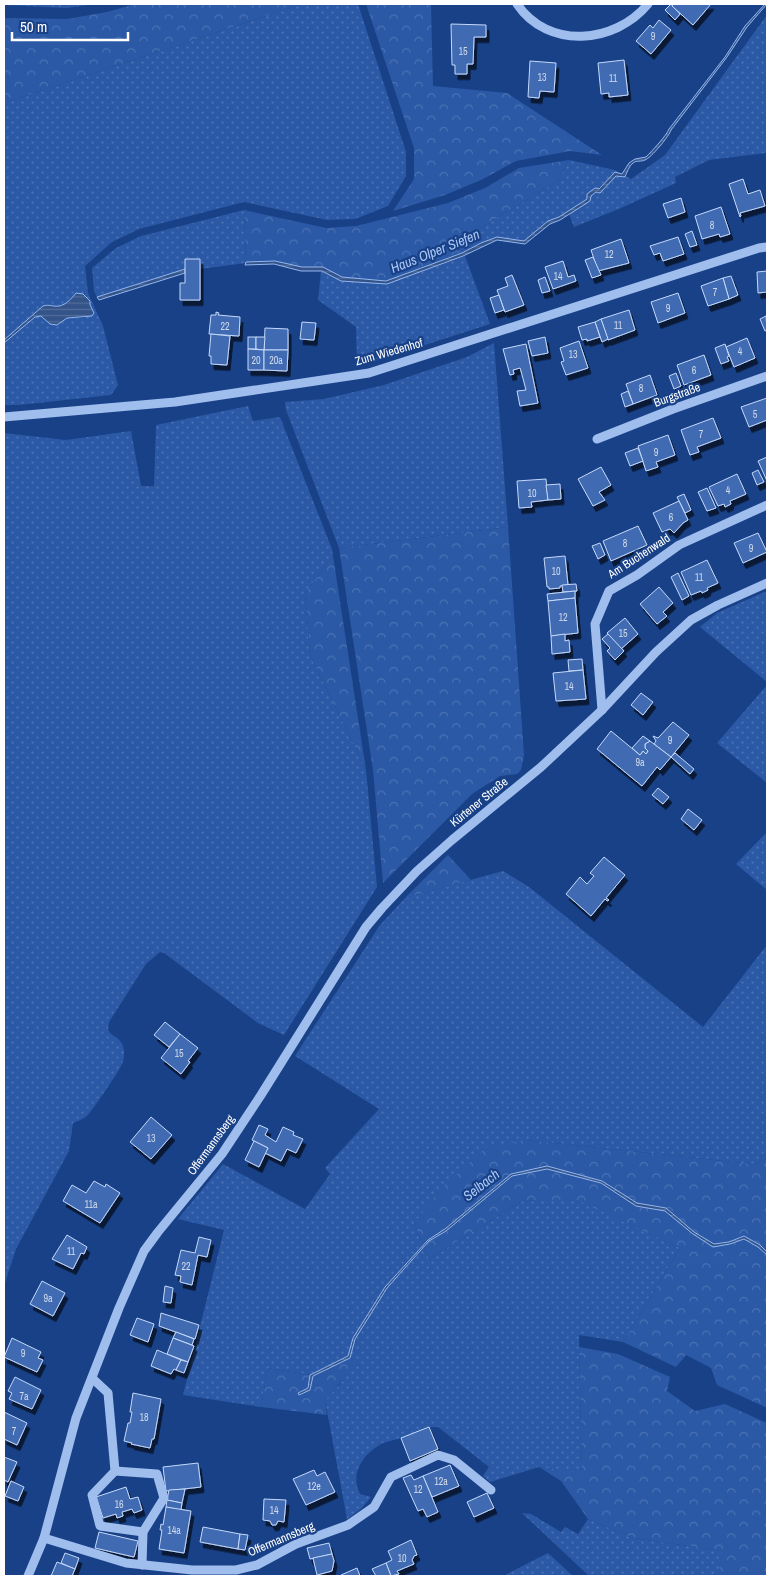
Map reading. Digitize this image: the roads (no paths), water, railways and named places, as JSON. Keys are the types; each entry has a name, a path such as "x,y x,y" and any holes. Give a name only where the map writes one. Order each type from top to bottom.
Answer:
{"street":[{"path":"517,4 532,21 547,29 564,35 583,37 602,34 617,28 632,19 648,4"},
{"name":"Zum Wiedenhof","path":"4,417 175,402 369,373 702,265 759,248 767,248"},
{"name":"Burgstraße","path":"597,439 664,412 767,376"},
{"name":"Am Buchenwald","path":"602,710 595,624 609,591 637,575 679,545 767,505"},
{"name":"Kürtener Straße","path":"261,1095 366,927 417,871 541,767 602,710 656,652 691,620 718,605 767,583"},
{"name":"Offermannsberg","path":"28,1576 44,1538 76,1418 119,1308 144,1251 217,1161 261,1095"},
{"path":"92,1378 108,1393 115,1472"},
{"name":"Offermannsberg","path":"44,1538 107,1559 126,1563 192,1570 236,1570 257,1565 296,1544 348,1525 374,1507 391,1477 438,1455 454,1460 491,1490"},
{"path":"142,1565 143,1532 164,1498 157,1474 115,1472 92,1495 100,1526 143,1532"}],"water label":[{"name":"Haus Olper Siefen","path":"435,251"},
{"name":"Selbach","path":"481,1185"}]}
